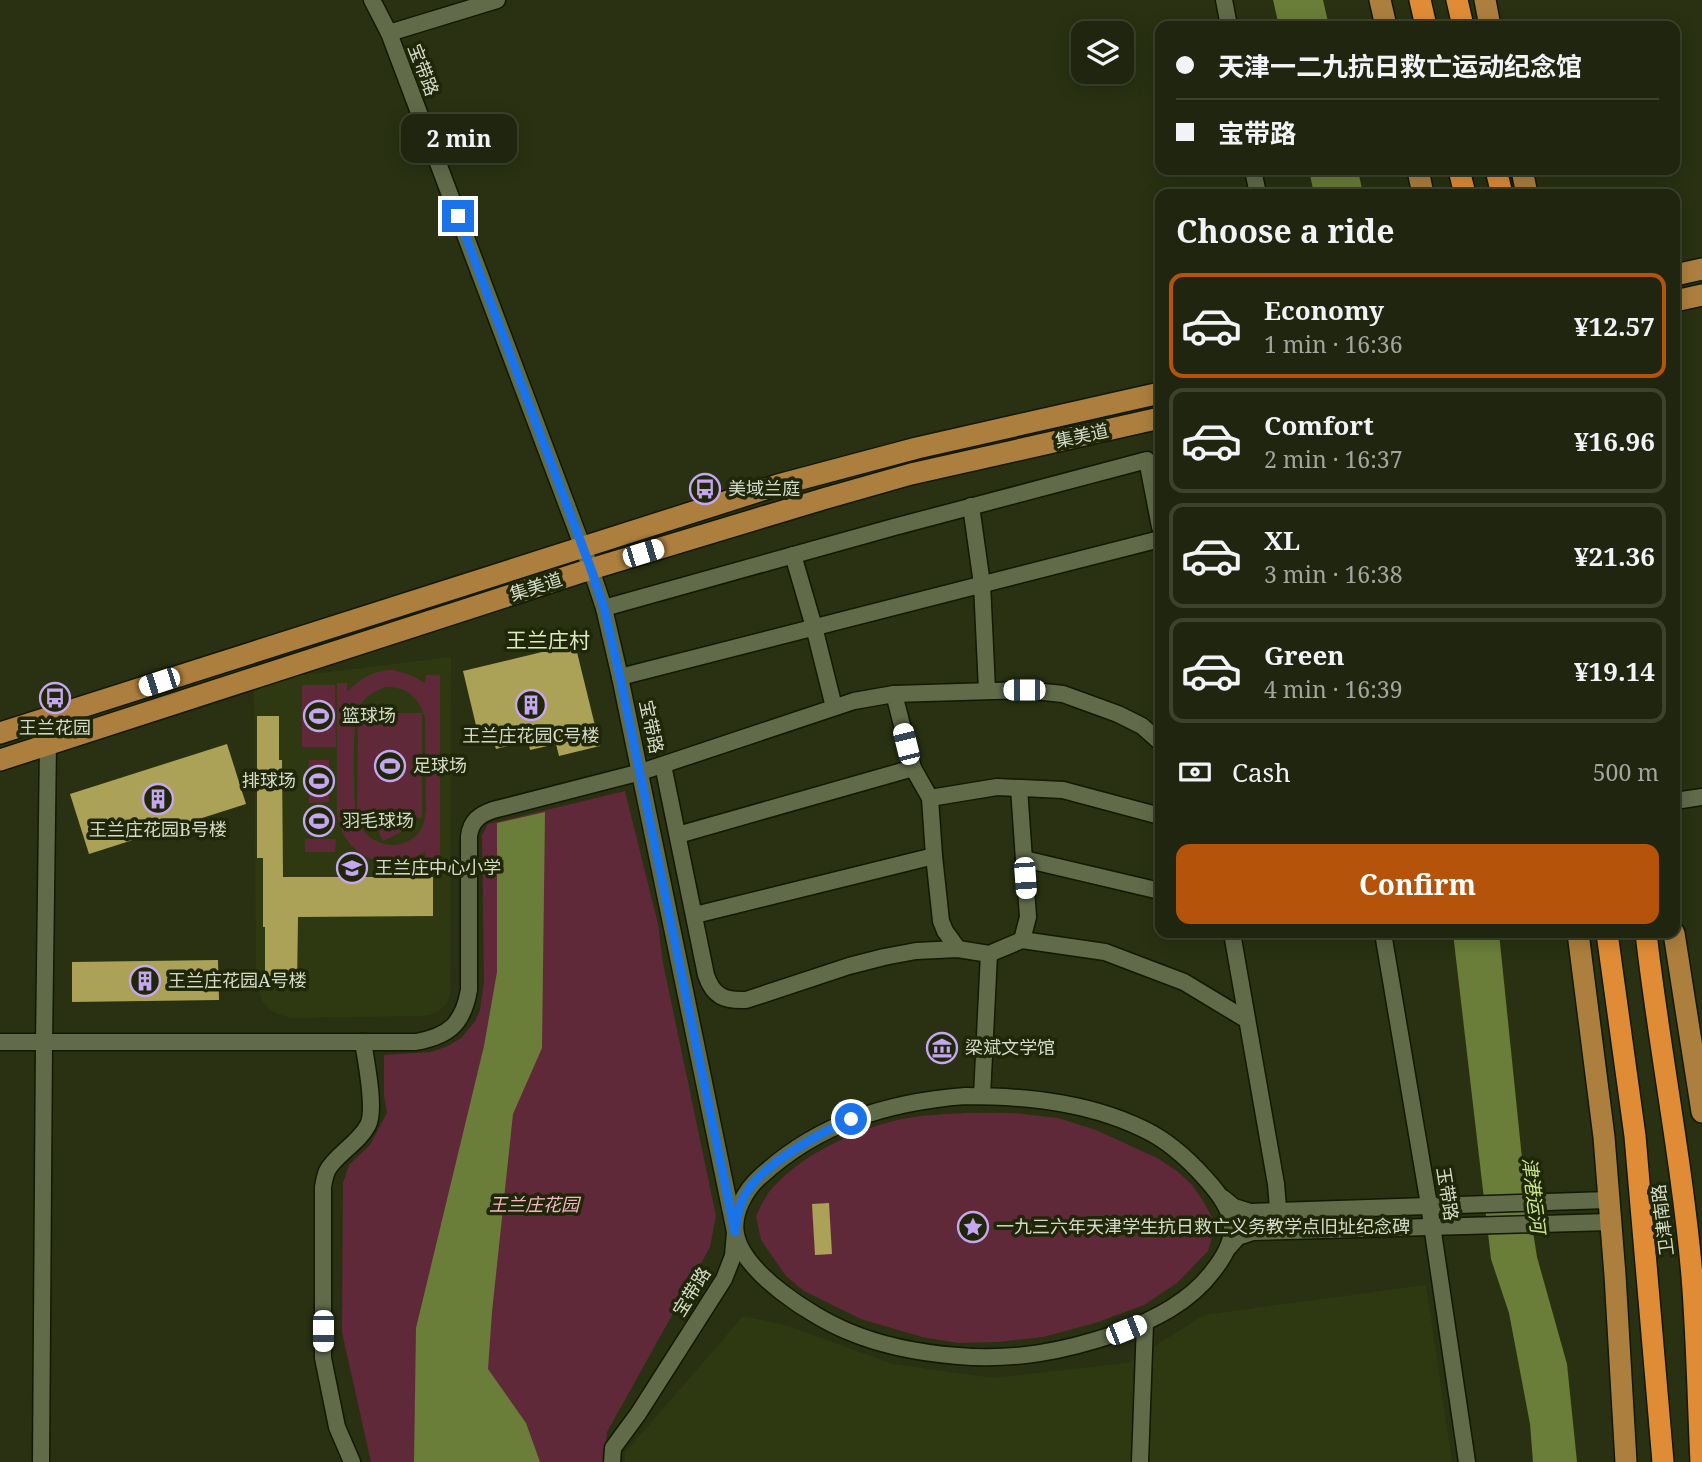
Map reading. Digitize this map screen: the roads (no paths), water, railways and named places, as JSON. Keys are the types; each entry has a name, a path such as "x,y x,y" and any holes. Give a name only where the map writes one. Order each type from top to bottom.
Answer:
{"highway":[{"path":"1420,0 1425,21"},
{"path":"1457,0 1462,21"},
{"name":"卫津南路","path":"1608,938 1635,1136 1662,1462"},
{"name":"卫津南路","path":"1647,938 1682,1186 1692,1278 1701,1462"}],"main road":[{"path":"1380,0 1384,21"},
{"path":"1485,0 1489,21"},
{"path":"1680,274 1702,269"},
{"path":"1680,300 1702,295"},
{"name":"集美道","path":"0,733 846,465 1155,394"},
{"name":"集美道","path":"0,760 591,569 911,474 1155,419"},
{"path":"1579,938 1604,1137 1626,1462"},
{"path":"1676,938 1702,1112"},
{"path":"1692,1278 1702,1306"}],"street":[{"name":"宝带路","path":"372,0 389,33 604,608 641,772 735,1232 733,1256 724,1279 638,1414 613,1448 612,1462"},
{"path":"389,33 497,0"},
{"path":"1224,0 1227,21"},
{"path":"604,608 1147,460 1155,501"},
{"path":"971,506 982,584 988,690"},
{"path":"620,677 1155,539"},
{"path":"793,555 834,707"},
{"path":"0,1042 416,1042 431,1039 445,1033 462,1015 469,990 468,836 475,819 484,813 641,772 854,701 894,694 1024,690 1063,694 1155,731"},
{"path":"894,694 913,768 930,799 942,921 945,931 958,949"},
{"path":"1142,726 1155,738"},
{"path":"41,1462 48,744"},
{"path":"663,765 706,975 710,987 726,999 746,1000 884,957 916,951 958,949 989,954 1022,940 1105,952 1184,982 1247,1020"},
{"path":"678,835 913,768"},
{"path":"930,799 997,787 1063,789 1155,815"},
{"path":"1019,788 1028,917 1022,940"},
{"path":"1680,799 1702,797"},
{"path":"695,915 934,856"},
{"path":"1024,859 1155,890"},
{"path":"1233,938 1276,1184 1280,1232"},
{"name":"玉带路","path":"1384,938 1433,1227 1467,1462"},
{"path":"982,1096 989,954"},
{"path":"352,1462 337,1427 323,1358 323,1187 332,1164 361,1135 371,1117 363,1042"},
{"path":"1608,1200 1250,1212 1234,1207 1180,1153 1153,1135 1127,1123 1072,1106 1025,1098 982,1096 894,1105 831,1128 788,1155 759,1178 741,1201 735,1232 742,1251 759,1272 805,1310 847,1331 899,1348 974,1357 1056,1352 1144,1323 1171,1309 1196,1290 1215,1269 1227,1249 1238,1237 1247,1234 1611,1222"},
{"path":"1221,1196 1233,1224 1227,1249"},
{"path":"1140,1462 1144,1323"}],"place":[{"name":"美域兰庭","path":"705,489"},
{"name":"王兰花园","path":"55,698"},
{"name":"王兰庄花园C号楼","path":"531,705"},
{"name":"篮球场","path":"319,716"},
{"name":"足球场","path":"390,766"},
{"name":"排球场","path":"319,781"},
{"name":"王兰庄花园B号楼","path":"158,799"},
{"name":"羽毛球场","path":"319,821"},
{"name":"王兰庄中心小学","path":"352,868"},
{"name":"王兰庄花园A号楼","path":"145,981"},
{"name":"梁斌文学馆","path":"942,1048"},
{"name":"一九三六年天津学生抗日救亡义务教学点旧址纪念碑","path":"973,1227"}],"district":[{"name":"王兰庄村","path":"548,641"}],"water label":[{"name":"津港运河","path":"1534,1195"}],"park label":[{"name":"王兰庄花园","path":"534,1205"}]}
